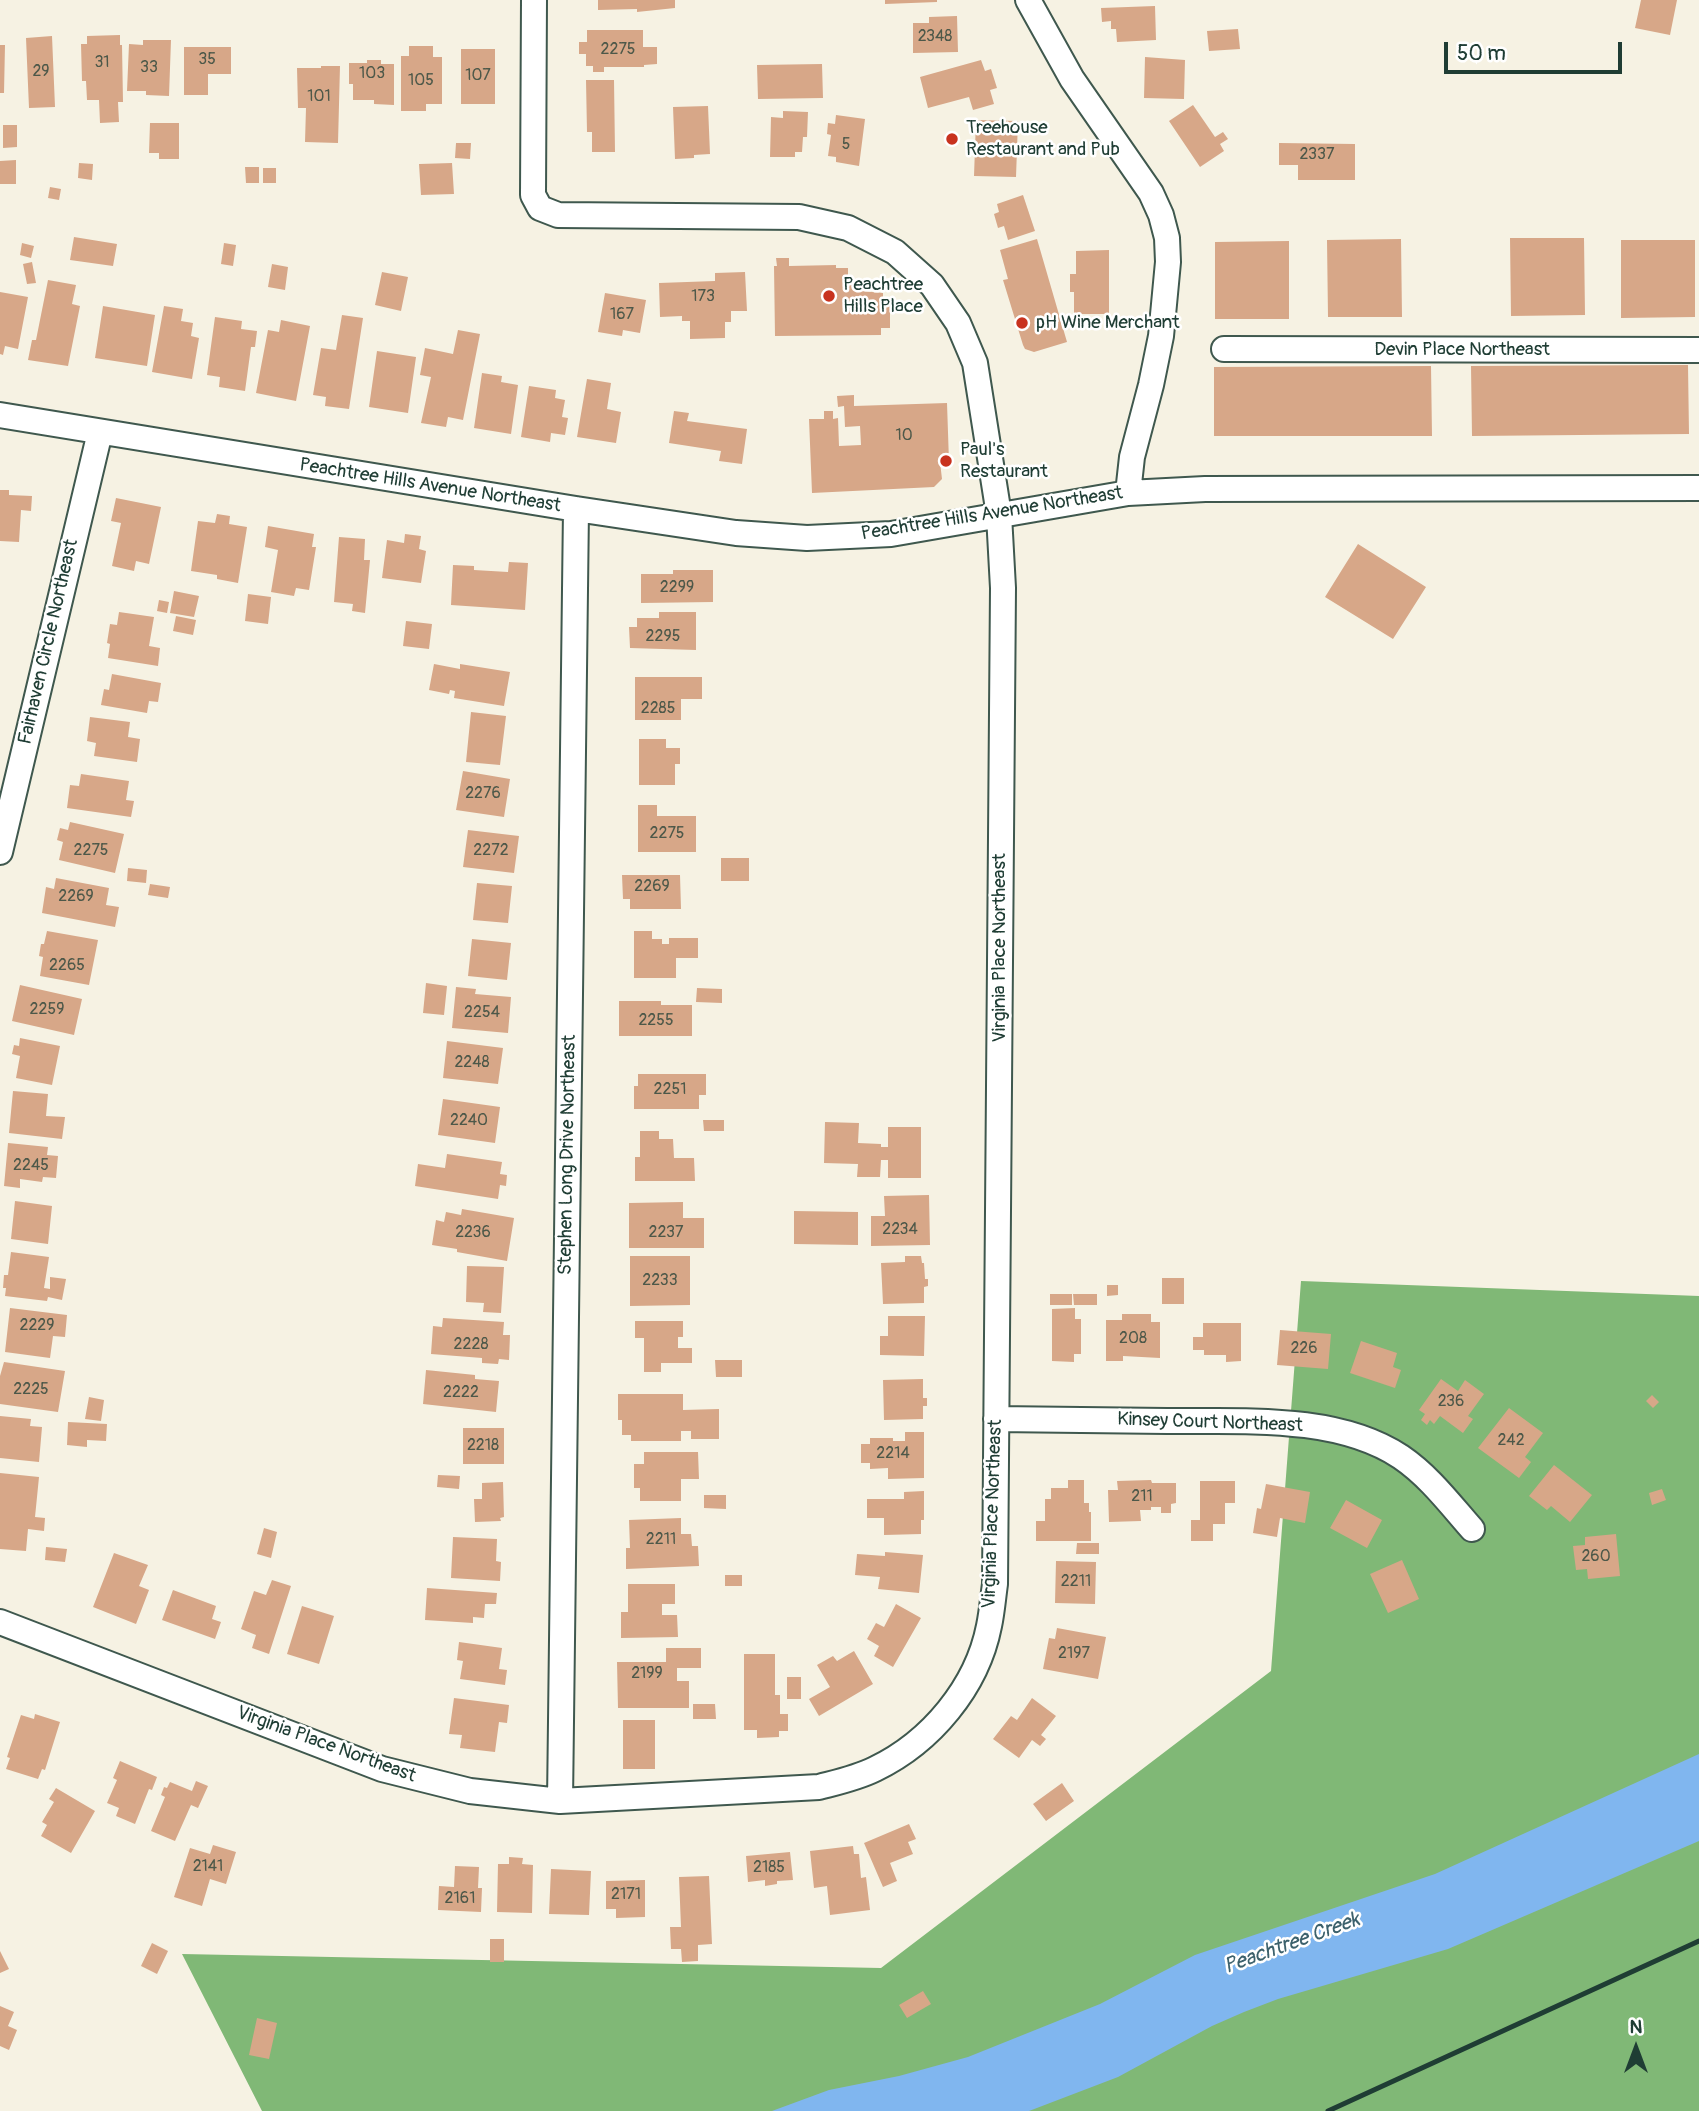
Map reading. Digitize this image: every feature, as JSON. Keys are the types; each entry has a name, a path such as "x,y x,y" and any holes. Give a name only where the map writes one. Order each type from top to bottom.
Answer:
{"street":[{"name":"Virginia Place Northeast","path":"0,1622 382,1769 470,1791 560,1801 819,1787 848,1780 875,1769 921,1739 944,1715 964,1688 979,1659 989,1628 995,1584 1003,601 999,514 975,363 958,323 932,285 895,252 848,228 799,217 558,215 540,208 533,195 534,0"},
{"path":"1028,0 1072,79 1151,193 1167,237 1168,262 1161,336 1152,385 1132,457 1128,493"},
{"name":"Devin Place Northeast","path":"1224,349 1699,350"},
{"name":"Peachtree Hills Avenue Northeast","path":"0,415 576,509 736,533 807,538 891,534 1128,493 1205,488 1699,488"},
{"name":"Fairhaven Circle Northeast","path":"0,852 100,432"},
{"name":"Stephen Long Drive Northeast","path":"560,1801 576,509"},
{"name":"Kinsey Court Northeast","path":"996,1419 1275,1422 1323,1428 1372,1442 1401,1457 1425,1477 1472,1529"}],"green space":[{"path":"1301,1281 1699,1296 1699,2111 262,2111 182,1954 881,1968 1271,1671"}],"water":[{"name":"Peachtree Creek","path":"1699,1754 1699,1841 1448,1949 1278,1999 1244,2012 1212,2026 1118,2077 1029,2111 772,2111 829,2090 899,2076 968,2057 1100,2004 1195,1955 1435,1874"}],"building":[{"path":"598,0 675,0 675,8 637,12 637,9 598,10"},
{"path":"885,0 937,0 937,2 885,4"},
{"path":"1641,0 1677,0 1670,35 1635,28"},
{"path":"1155,6 1156,40 1117,42 1116,29 1111,29 1111,21 1102,22 1101,8"},
{"path":"957,16 958,52 913,53 913,23 929,23 929,17"},
{"path":"1238,29 1240,49 1209,51 1207,31"},
{"path":"587,30 643,30 643,47 657,47 657,64 644,67 604,67 604,72 593,72 593,66 586,66 586,54 579,54 579,42 587,42"},
{"path":"120,35 123,102 118,102 119,122 100,123 99,100 87,100 86,81 82,81 81,44 87,44 87,36"},
{"path":"52,36 55,107 29,108 26,38"},
{"path":"143,40 171,40 169,96 146,95 146,91 127,91 129,44 143,45"},
{"path":"0,45 5,45 4,93 0,93"},
{"path":"409,46 433,46 433,57 442,57 442,104 426,104 426,111 401,111 401,56 409,56"},
{"path":"184,47 231,47 231,74 208,74 208,95 184,95"},
{"path":"461,49 495,49 495,104 461,104"},
{"path":"1145,57 1185,60 1184,99 1144,98"},
{"path":"367,60 394,64 394,105 374,104 374,100 353,100 353,84 349,84 349,63 367,63"},
{"path":"981,60 985,71 991,69 997,88 990,90 994,104 973,110 969,97 928,108 920,77"},
{"path":"822,64 823,98 758,99 757,65"},
{"path":"340,66 338,143 305,142 306,108 298,108 297,68"},
{"path":"586,80 614,80 615,152 592,152 592,132 587,132"},
{"path":"1193,105 1215,137 1223,132 1228,139 1220,144 1224,151 1200,167 1169,121"},
{"path":"708,106 710,154 675,159 673,107"},
{"path":"783,111 808,112 807,137 803,137 802,152 795,152 795,157 770,157 771,117 783,118"},
{"path":"836,115 865,119 859,166 836,162 836,157 828,156 831,135 827,134 828,123 835,124"},
{"path":"976,120 1018,121 1016,177 974,176"},
{"path":"150,123 179,123 179,159 159,159 159,153 149,153"},
{"path":"3,125 17,125 17,147 3,148"},
{"path":"456,143 471,143 470,159 455,158"},
{"path":"1279,143 1355,144 1355,180 1298,180 1298,165 1279,165"},
{"path":"16,160 16,184 0,184 0,161"},
{"path":"79,163 93,164 92,180 78,178"},
{"path":"452,163 454,194 421,195 419,164"},
{"path":"245,167 259,167 259,183 246,183"},
{"path":"263,168 276,168 276,183 263,183"},
{"path":"50,187 61,189 59,200 48,198"},
{"path":"1023,195 1035,231 1008,240 1004,226 998,228 994,214 999,212 997,204"},
{"path":"74,237 117,244 113,266 70,260"},
{"path":"1510,238 1584,238 1585,315 1511,316"},
{"path":"1037,239 1067,342 1034,352 1025,349 1023,345 1003,280 1008,279 1000,250"},
{"path":"1401,239 1402,317 1328,317 1327,240"},
{"path":"1621,240 1695,240 1695,317 1621,318"},
{"path":"1289,241 1289,319 1215,319 1215,242"},
{"path":"22,243 34,246 31,258 20,255"},
{"path":"224,243 236,245 233,266 221,264"},
{"path":"1109,250 1109,314 1074,314 1074,292 1070,292 1070,274 1076,274 1076,251"},
{"name":"Peachtree Hills Place","path":"776,258 789,258 789,266 836,265 836,268 848,268 848,280 861,280 861,291 883,293 883,298 890,298 890,328 881,328 881,335 775,336"},
{"path":"32,262 36,283 27,284 23,264"},
{"path":"272,264 288,267 285,290 268,287"},
{"path":"382,272 408,277 401,311 375,305"},
{"path":"745,272 747,311 731,311 731,322 725,322 725,338 690,339 690,321 682,321 682,316 660,317 659,283 715,281 715,273"},
{"path":"48,280 76,285 72,304 80,306 68,366 28,360 32,340 36,340"},
{"path":"0,292 28,297 18,349 5,346 3,355 0,354"},
{"path":"605,293 646,300 640,333 623,330 622,336 598,332"},
{"path":"103,306 155,315 147,366 95,358"},
{"path":"164,306 183,309 181,321 193,323 191,336 199,338 192,379 152,372"},
{"path":"342,315 363,318 349,409 325,406 326,397 313,395 321,348 336,350"},
{"path":"215,317 242,321 241,329 257,331 255,347 251,347 245,391 219,387 220,377 207,375"},
{"path":"281,320 310,326 296,401 256,393 268,330 279,332"},
{"path":"458,330 480,334 463,420 448,417 446,427 421,423 431,377 420,375 425,348 453,354"},
{"path":"377,351 416,357 408,413 369,407"},
{"path":"1688,365 1689,434 1472,436 1471,366"},
{"path":"1431,366 1432,436 1214,436 1214,367"},
{"path":"482,373 502,376 501,382 518,385 511,434 474,428"},
{"path":"587,379 611,383 607,409 621,412 616,443 577,437"},
{"path":"529,386 556,390 555,398 565,400 562,417 568,418 565,435 551,433 550,442 521,437"},
{"path":"854,395 854,406 947,403 949,462 940,462 942,479 934,487 812,493 809,419 824,419 824,411 833,411 833,419 838,418 839,446 861,445 860,426 845,427 844,406 838,407 837,396"},
{"path":"674,411 689,413 687,421 747,429 742,464 719,461 721,451 669,443"},
{"path":"0,490 9,490 9,495 32,496 31,511 21,510 19,542 0,541"},
{"path":"116,498 161,507 149,564 136,561 134,571 112,566 121,523 111,521"},
{"path":"217,514 230,516 229,524 247,527 238,583 217,579 217,575 191,571 198,521 215,523"},
{"path":"268,526 314,534 312,547 316,547 309,590 296,588 294,596 271,592 278,550 265,547"},
{"path":"405,534 421,536 419,549 426,551 421,583 382,578 387,540 404,543"},
{"path":"339,537 365,539 364,560 370,560 365,613 352,611 353,604 334,602"},
{"path":"1358,544 1426,587 1393,639 1325,597"},
{"path":"509,562 528,563 525,610 451,605 453,565 474,566 474,570 508,572"},
{"path":"673,570 713,570 713,602 641,603 641,574 673,574"},
{"path":"174,591 199,596 194,617 170,613"},
{"path":"248,594 271,597 268,624 245,621"},
{"path":"159,600 169,602 167,613 157,611"},
{"path":"119,612 154,617 149,646 160,648 158,666 108,658 110,624 117,625"},
{"path":"659,612 696,612 696,650 630,648 629,627 637,627 637,618 659,618"},
{"path":"176,616 196,620 193,635 173,631"},
{"path":"406,621 432,624 429,649 403,646"},
{"path":"434,664 460,669 460,664 510,672 504,706 454,698 455,691 450,690 449,694 429,690"},
{"path":"112,674 161,683 158,702 149,701 147,713 101,705 104,689 109,690"},
{"path":"635,677 702,677 702,699 681,699 681,720 635,720"},
{"path":"471,712 506,716 500,765 466,762"},
{"path":"90,717 130,722 128,737 140,739 137,762 94,756 96,743 87,741"},
{"path":"639,739 666,739 666,748 680,748 680,764 675,764 675,785 639,785"},
{"path":"463,771 510,779 504,817 456,810"},
{"path":"81,774 129,781 126,800 134,801 131,817 67,808 70,785 79,786"},
{"path":"638,805 657,805 657,816 696,816 696,852 638,852"},
{"path":"70,822 124,834 115,873 59,860 63,842 57,840 60,828 68,830"},
{"path":"468,830 519,836 514,873 463,867"},
{"path":"721,858 749,858 749,881 721,881"},
{"path":"128,868 147,870 146,883 127,881"},
{"path":"622,875 680,875 681,909 630,909 630,899 623,899"},
{"path":"56,878 109,888 106,905 119,907 115,927 42,913 46,887 54,889"},
{"path":"477,883 512,886 508,923 473,920"},
{"path":"150,884 170,887 168,898 148,895"},
{"path":"47,931 98,940 89,985 40,976 43,957 39,956"},
{"path":"634,931 652,931 652,939 662,939 662,944 669,944 669,938 698,938 698,958 676,958 676,978 634,978"},
{"path":"472,939 511,943 507,980 468,976"},
{"path":"426,983 447,986 444,1015 423,1013"},
{"path":"20,985 82,999 74,1035 12,1021"},
{"path":"456,987 476,989 475,994 511,997 508,1033 452,1028"},
{"path":"697,988 722,989 722,1003 696,1002"},
{"path":"619,1001 661,1001 661,1005 692,1005 692,1036 619,1036"},
{"path":"20,1038 60,1046 52,1085 16,1078 20,1056 12,1054 14,1045 19,1046"},
{"path":"447,1041 503,1048 498,1084 443,1078"},
{"path":"638,1074 706,1074 706,1095 699,1095 699,1109 634,1109 634,1086 638,1086"},
{"path":"13,1091 48,1094 46,1116 65,1117 62,1139 9,1133"},
{"path":"443,1099 500,1107 495,1143 438,1135"},
{"path":"703,1120 724,1120 724,1131 704,1131"},
{"path":"825,1122 859,1123 858,1143 881,1144 881,1147 888,1147 888,1127 921,1127 921,1178 888,1178 888,1160 881,1160 880,1177 857,1177 858,1164 824,1163"},
{"path":"640,1131 659,1131 659,1139 673,1139 674,1158 694,1158 695,1181 635,1181 635,1157 640,1157"},
{"path":"8,1143 48,1147 47,1155 58,1156 56,1178 43,1177 42,1182 20,1179 20,1188 4,1186"},
{"path":"447,1154 502,1162 500,1174 507,1175 506,1186 500,1185 498,1199 415,1186 418,1164 445,1168"},
{"path":"929,1195 930,1245 871,1246 871,1216 885,1216 884,1196"},
{"path":"15,1201 52,1206 48,1244 11,1239"},
{"path":"683,1202 683,1218 704,1218 704,1248 629,1248 629,1203"},
{"path":"462,1209 514,1218 507,1261 432,1245 436,1220 444,1222 446,1212 461,1215"},
{"path":"794,1211 858,1212 858,1245 794,1244"},
{"path":"11,1252 49,1257 44,1288 50,1289 50,1277 66,1279 62,1300 5,1296 4,1275 8,1275"},
{"path":"630,1256 690,1256 690,1305 630,1306"},
{"path":"905,1256 921,1256 924,1263 928,1286 924,1287 924,1303 883,1304 881,1263 905,1262"},
{"path":"467,1266 504,1267 501,1313 483,1312 484,1303 466,1302"},
{"path":"1162,1278 1184,1278 1184,1304 1162,1304"},
{"path":"1107,1285 1118,1285 1118,1295 1107,1296"},
{"path":"1050,1294 1072,1294 1072,1305 1050,1305"},
{"path":"1073,1294 1097,1294 1097,1305 1074,1305"},
{"path":"10,1308 67,1315 65,1337 53,1336 50,1358 5,1352"},
{"path":"1075,1308 1075,1319 1081,1319 1081,1354 1074,1354 1074,1362 1052,1361 1052,1309"},
{"path":"1122,1314 1151,1314 1151,1322 1160,1322 1160,1358 1123,1356 1123,1361 1106,1361 1106,1320 1122,1320"},
{"path":"888,1316 925,1316 924,1356 880,1355 880,1336 888,1336"},
{"path":"443,1318 504,1322 503,1335 510,1335 509,1360 499,1359 498,1364 482,1363 482,1358 431,1354 433,1326 442,1327"},
{"path":"635,1321 683,1321 683,1337 678,1337 678,1348 692,1348 692,1363 661,1363 661,1372 644,1372 644,1338 635,1338"},
{"path":"1203,1323 1241,1323 1241,1361 1226,1362 1226,1355 1204,1355 1204,1350 1193,1350 1193,1337 1203,1337"},
{"path":"1280,1330 1331,1334 1328,1369 1277,1365"},
{"path":"1361,1341 1397,1353 1393,1367 1401,1370 1395,1388 1350,1373"},
{"path":"715,1360 742,1360 742,1377 716,1377"},
{"path":"4,1362 65,1371 58,1412 0,1404 0,1376"},
{"path":"426,1370 475,1375 475,1379 499,1381 496,1412 423,1404"},
{"path":"923,1379 923,1398 927,1398 927,1406 923,1406 923,1419 884,1420 883,1380"},
{"path":"1441,1379 1458,1391 1465,1380 1484,1394 1468,1416 1473,1419 1463,1433 1440,1416 1434,1424 1430,1420 1427,1425 1421,1420 1425,1414 1419,1410"},
{"path":"618,1394 683,1394 683,1410 719,1409 719,1439 691,1439 691,1431 681,1431 681,1441 631,1441 631,1435 622,1435 622,1420 618,1420"},
{"path":"1652,1395 1659,1402 1653,1408 1646,1401"},
{"path":"89,1397 104,1400 101,1421 85,1419"},
{"path":"1509,1408 1543,1433 1525,1457 1531,1462 1519,1478 1478,1448"},
{"path":"0,1416 31,1419 30,1426 42,1427 39,1462 0,1458"},
{"path":"68,1422 107,1424 106,1441 87,1440 87,1447 67,1445"},
{"path":"463,1428 504,1428 504,1464 463,1464"},
{"path":"905,1432 924,1432 924,1478 888,1479 888,1468 870,1469 870,1463 861,1463 861,1444 870,1444 870,1438 905,1441"},
{"path":"644,1452 698,1452 699,1479 681,1479 681,1501 640,1501 640,1488 634,1488 634,1464 644,1464"},
{"path":"1554,1465 1592,1495 1570,1522 1551,1506 1547,1510 1529,1496"},
{"path":"0,1473 39,1477 35,1517 45,1518 44,1531 28,1529 26,1551 0,1549"},
{"path":"438,1475 460,1476 459,1489 437,1487"},
{"path":"1068,1480 1084,1480 1084,1503 1089,1503 1091,1512 1091,1541 1036,1541 1036,1521 1045,1521 1045,1499 1051,1499 1051,1488 1068,1488"},
{"path":"1151,1480 1152,1483 1176,1483 1176,1503 1171,1504 1171,1513 1161,1513 1161,1507 1151,1507 1151,1510 1140,1510 1141,1521 1109,1522 1108,1490 1118,1490 1117,1481"},
{"path":"1200,1481 1235,1481 1235,1503 1225,1503 1225,1524 1213,1524 1213,1541 1191,1541 1191,1520 1200,1520"},
{"path":"503,1482 504,1517 500,1518 501,1521 475,1522 474,1499 482,1499 482,1483"},
{"path":"1266,1484 1310,1492 1305,1523 1280,1518 1277,1537 1253,1533 1257,1508 1261,1509"},
{"path":"1662,1489 1666,1500 1652,1505 1649,1493"},
{"path":"924,1491 921,1534 884,1535 884,1518 867,1518 867,1499 904,1499 904,1492"},
{"path":"704,1495 726,1495 726,1509 704,1508"},
{"path":"1346,1500 1382,1520 1367,1548 1330,1528"},
{"path":"681,1518 681,1534 691,1534 692,1546 698,1546 699,1566 626,1569 626,1548 630,1548 629,1520"},
{"path":"264,1528 277,1532 271,1558 257,1554"},
{"path":"1616,1534 1620,1576 1588,1579 1587,1569 1576,1570 1573,1546 1585,1545 1585,1537"},
{"path":"453,1537 497,1539 496,1561 501,1562 500,1581 451,1578"},
{"path":"1077,1543 1099,1543 1099,1554 1076,1554"},
{"path":"46,1547 67,1549 65,1562 45,1560"},
{"path":"885,1552 923,1555 919,1593 878,1589 880,1577 855,1575 857,1554 885,1556"},
{"path":"114,1553 148,1565 139,1586 149,1590 136,1624 93,1607"},
{"path":"1402,1560 1419,1599 1388,1613 1370,1574"},
{"path":"1056,1561 1096,1562 1095,1604 1055,1603"},
{"path":"725,1575 742,1575 742,1586 725,1586"},
{"path":"272,1580 291,1586 269,1654 252,1648 256,1635 241,1629 254,1591 266,1595"},
{"path":"628,1584 675,1584 675,1604 662,1604 662,1615 677,1615 678,1637 621,1638 621,1612 628,1612"},
{"path":"427,1588 497,1593 496,1604 485,1604 484,1618 473,1617 473,1623 425,1620"},
{"path":"173,1590 216,1606 212,1619 221,1622 215,1639 162,1620"},
{"path":"896,1604 921,1618 893,1667 874,1656 879,1646 867,1639 876,1623 884,1627"},
{"path":"302,1606 334,1616 319,1664 287,1654"},
{"path":"1057,1628 1106,1637 1098,1679 1043,1669 1049,1638 1055,1639"},
{"path":"459,1642 502,1648 499,1669 507,1670 505,1685 460,1679 463,1661 457,1660"},
{"path":"666,1648 701,1648 701,1668 677,1668 677,1681 689,1681 689,1708 618,1708 617,1662 666,1662"},
{"path":"854,1651 873,1684 819,1716 809,1699 830,1687 817,1665 833,1656 837,1661"},
{"path":"744,1654 775,1654 775,1695 780,1695 780,1714 788,1714 788,1731 779,1731 779,1737 757,1738 757,1730 744,1730"},
{"path":"787,1677 801,1677 801,1699 787,1699"},
{"path":"454,1698 509,1705 507,1723 499,1722 495,1752 460,1748 462,1735 449,1734"},
{"path":"1032,1698 1056,1716 1041,1735 1046,1739 1040,1746 1032,1740 1019,1758 993,1739 1011,1716 1017,1720"},
{"path":"693,1704 715,1704 716,1719 693,1719"},
{"path":"35,1714 60,1722 45,1770 42,1769 38,1779 6,1769 10,1758 7,1757 21,1715 34,1719"},
{"path":"623,1720 655,1720 655,1769 623,1769"},
{"path":"120,1761 157,1777 152,1790 149,1789 135,1824 116,1816 119,1808 107,1803 117,1780 113,1778"},
{"path":"196,1781 208,1786 198,1808 191,1805 175,1841 151,1831 165,1797 161,1795 164,1787 167,1788 170,1782 192,1791"},
{"path":"1062,1783 1074,1801 1046,1821 1033,1804"},
{"path":"56,1788 95,1811 71,1853 41,1836 47,1825 42,1822 54,1802 49,1799"},
{"path":"909,1824 916,1839 908,1842 913,1854 890,1863 897,1881 883,1887 864,1843"},
{"path":"213,1845 236,1852 226,1884 210,1879 202,1906 174,1897 190,1848 210,1854"},
{"path":"853,1846 854,1854 859,1854 861,1878 866,1877 870,1910 830,1915 827,1886 814,1888 810,1851"},
{"path":"790,1852 793,1880 777,1881 777,1884 765,1886 765,1880 748,1882 746,1856"},
{"path":"509,1857 523,1858 522,1864 533,1865 532,1913 497,1912 498,1864 509,1864"},
{"path":"455,1866 479,1867 481,1912 438,1910 439,1886 454,1887"},
{"path":"551,1869 591,1871 589,1915 549,1914"},
{"path":"709,1876 712,1944 698,1945 698,1961 682,1962 681,1949 671,1949 670,1927 681,1927 679,1877"},
{"path":"645,1880 645,1917 616,1918 616,1909 606,1909 606,1881"},
{"path":"490,1939 504,1939 504,1962 490,1962"},
{"path":"152,1943 168,1951 157,1974 141,1966"},
{"path":"0,1951 9,1969 0,1973"},
{"path":"923,1991 931,2004 907,2018 899,2005"},
{"path":"0,2006 14,2012 8,2026 17,2030 9,2050 0,2046"},
{"path":"257,2018 277,2023 269,2059 249,2055"}],"railway":[{"path":"1328,2111 1699,1941"}],"place":[{"name":"Treehouse Restaurant and Pub","path":"952,139"},
{"name":"Peachtree Hills Place","path":"829,296"},
{"name":"pH Wine Merchant","path":"1022,323"},
{"name":"Paul's Restaurant","path":"946,461"}]}
